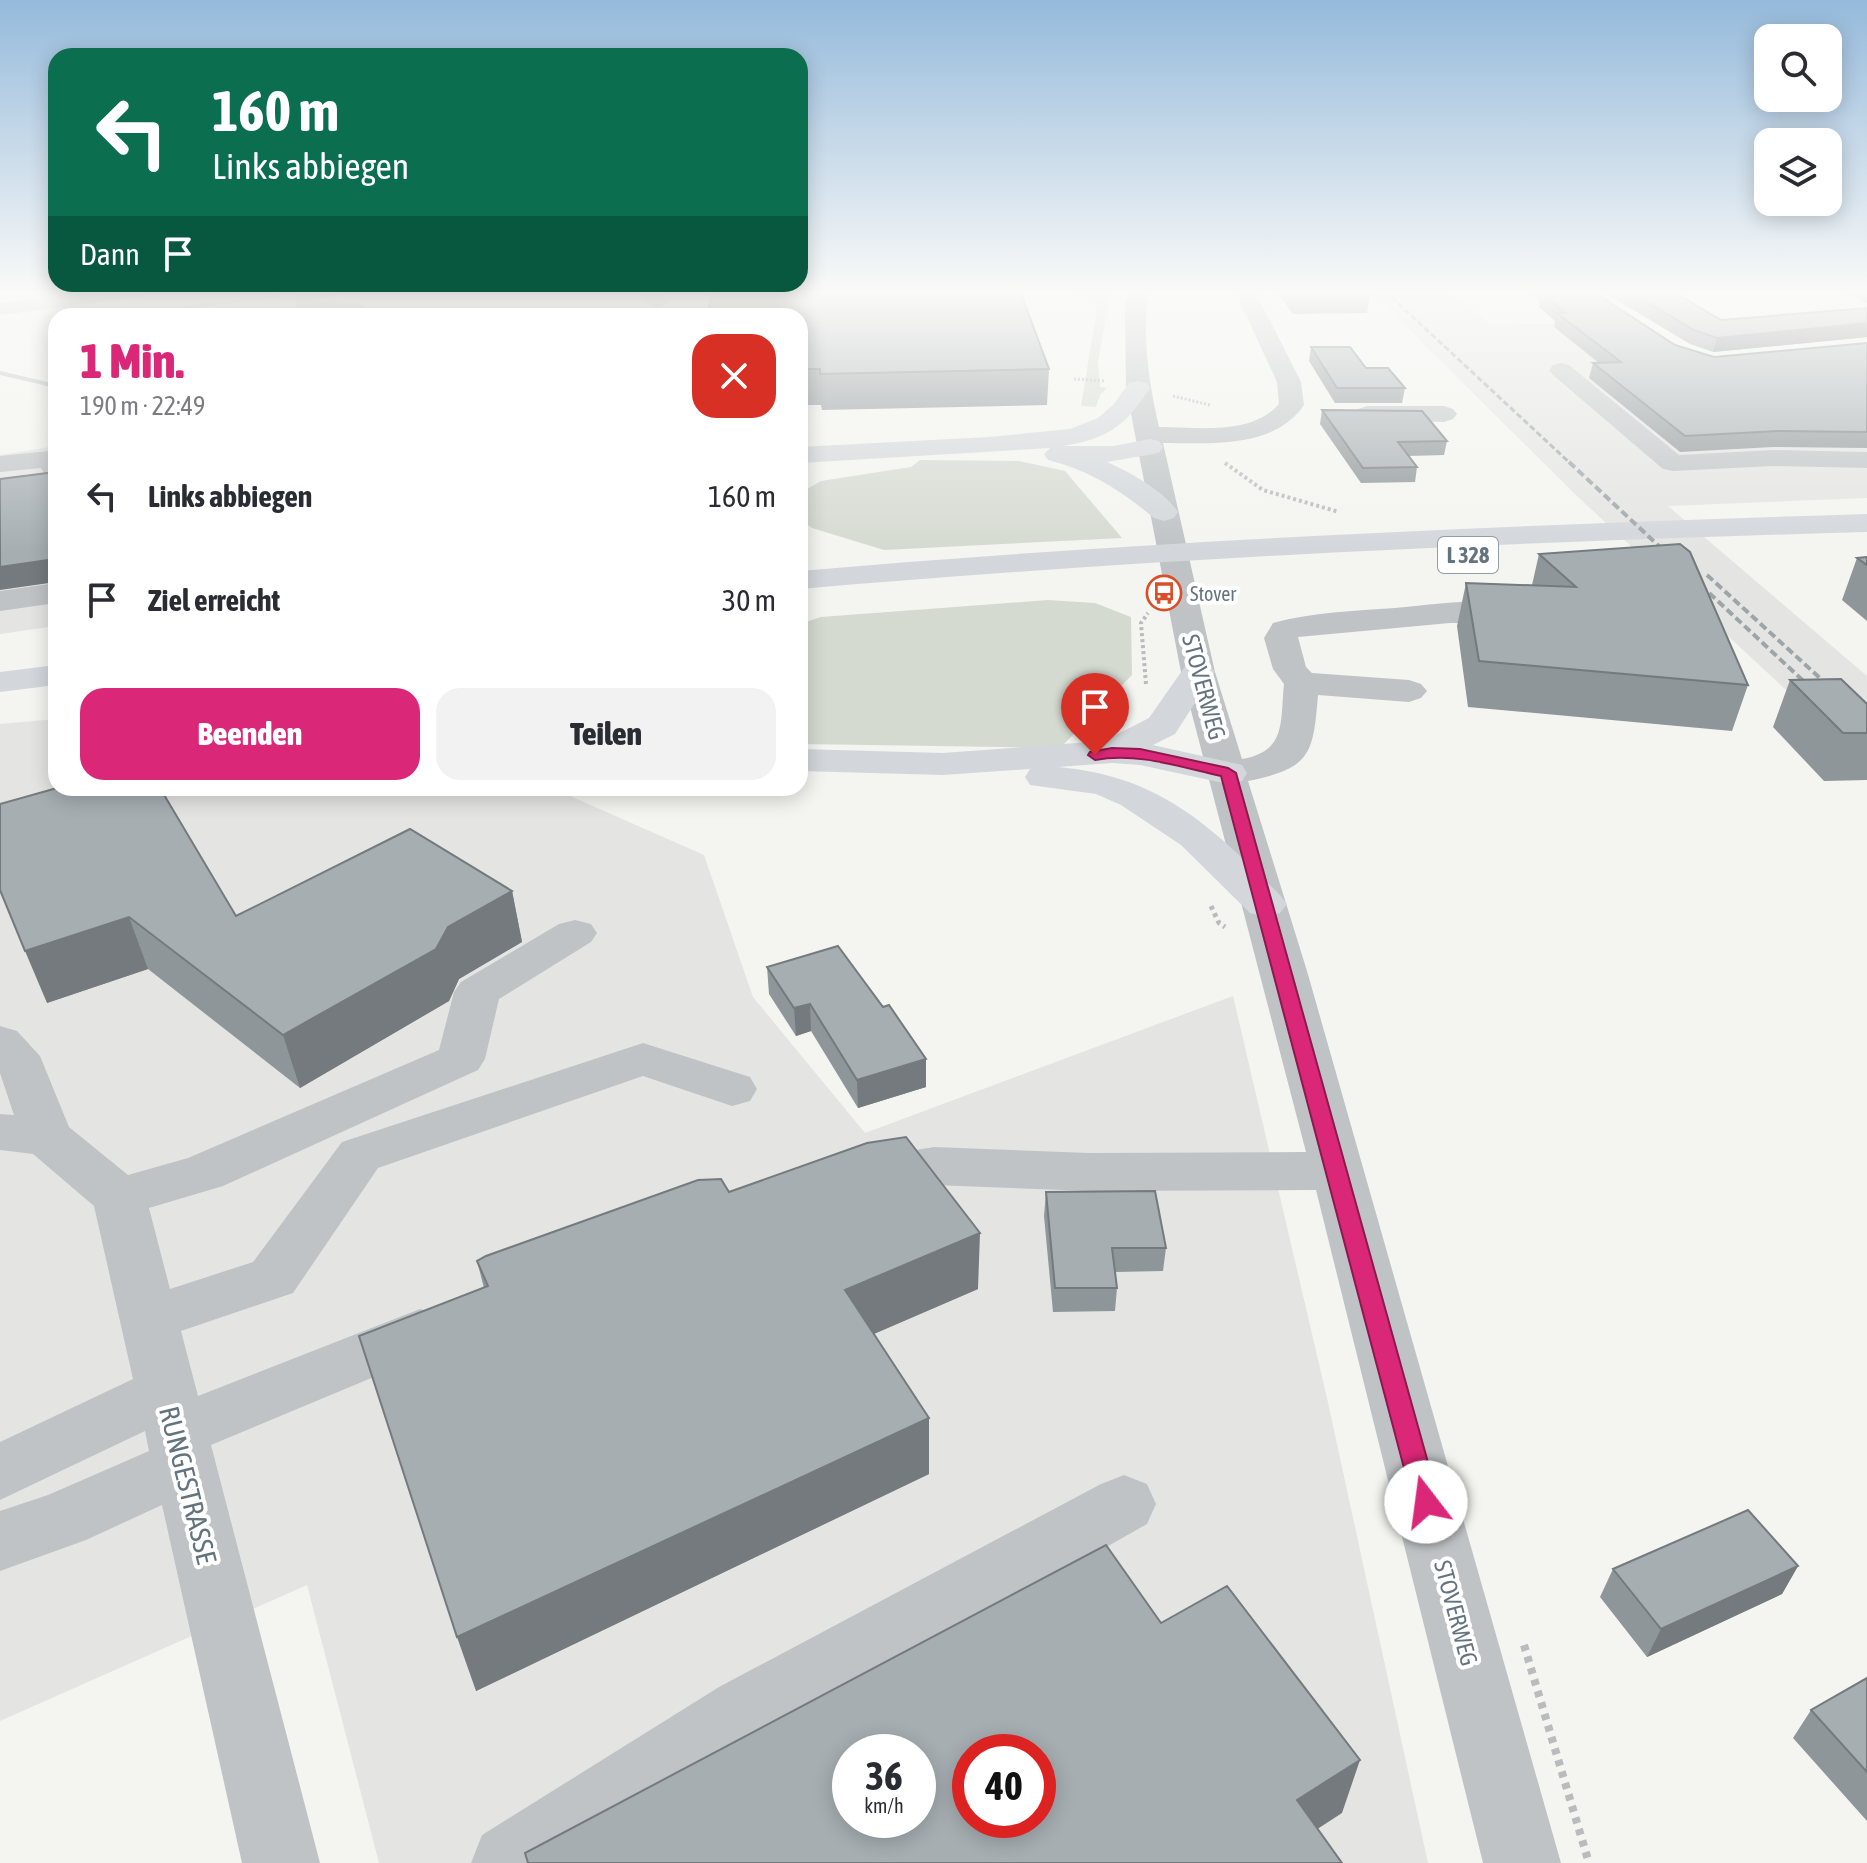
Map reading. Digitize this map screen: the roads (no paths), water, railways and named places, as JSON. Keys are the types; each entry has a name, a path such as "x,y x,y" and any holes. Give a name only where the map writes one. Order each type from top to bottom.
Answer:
{"highway":[{"path":"1053,446 1100,428 1120,416 1138,388"},
{"path":"808,456 880,448 1053,446 1113,454 1149,441"},
{"path":"1053,446 1099,466 1130,484 1164,512"},
{"name":"L 328","path":"808,579 964,564 1140,562 1746,535 1867,523"},
{"name":"L 328","path":"1746,535 1867,540"},
{"path":"808,554 859,561 964,564"},
{"name":"L 328","path":"808,595 1002,580 1140,562"},
{"path":"808,608 1002,580"},
{"path":"0,661 48,655"},
{"path":"1111,769 1162,726 1198,672"},
{"path":"0,682 48,676"},
{"path":"808,760 1111,769 1184,786 1228,773"},
{"path":"1111,769 1205,844 1265,904"}],"street":[{"name":"STOVERWEG","path":"1138,378 1198,672 1338,1171 1522,1863"},
{"path":"1149,441 1259,428 1278,421 1292,405 1287,378"},
{"path":"1571,378 1673,463 1773,458 1867,460"},
{"path":"1284,413 1316,414"},
{"path":"1346,414 1444,414"},
{"path":"0,447 48,440"},
{"path":"0,464 48,459"},
{"path":"0,487 48,482"},
{"path":"0,601 48,594"},
{"path":"1409,691 1302,683 1290,669 1281,638 1285,630 1302,625 1450,613 1519,613"},
{"path":"1228,773 1263,767 1285,759 1294,748 1302,683"},
{"path":"0,1042 23,1068 24,1135 119,1197 204,1173 461,1059 477,992 575,933"},
{"path":"150,1318 273,1278 360,1155 643,1059 732,1089"},
{"path":"825,1187 864,1176 934,1166 1090,1172 1338,1171"},
{"name":"RUNGESTRASSE","path":"119,1197 281,1863"},
{"path":"0,1472 174,1430 416,1334 454,1306"},
{"path":"0,1541 63,1519 174,1430"},
{"path":"510,1863 745,1712 1124,1504"}],"waterway":[{"path":"21,378 48,384"}],"railway":[{"path":"1478,378 1571,464"},
{"path":"1569,462 1813,690"},
{"path":"1707,575 1833,690"},
{"path":"1811,688 1818,694"},
{"path":"1830,688 1867,721"}],"place":[{"name":"Stover","path":"1164,593"}]}
